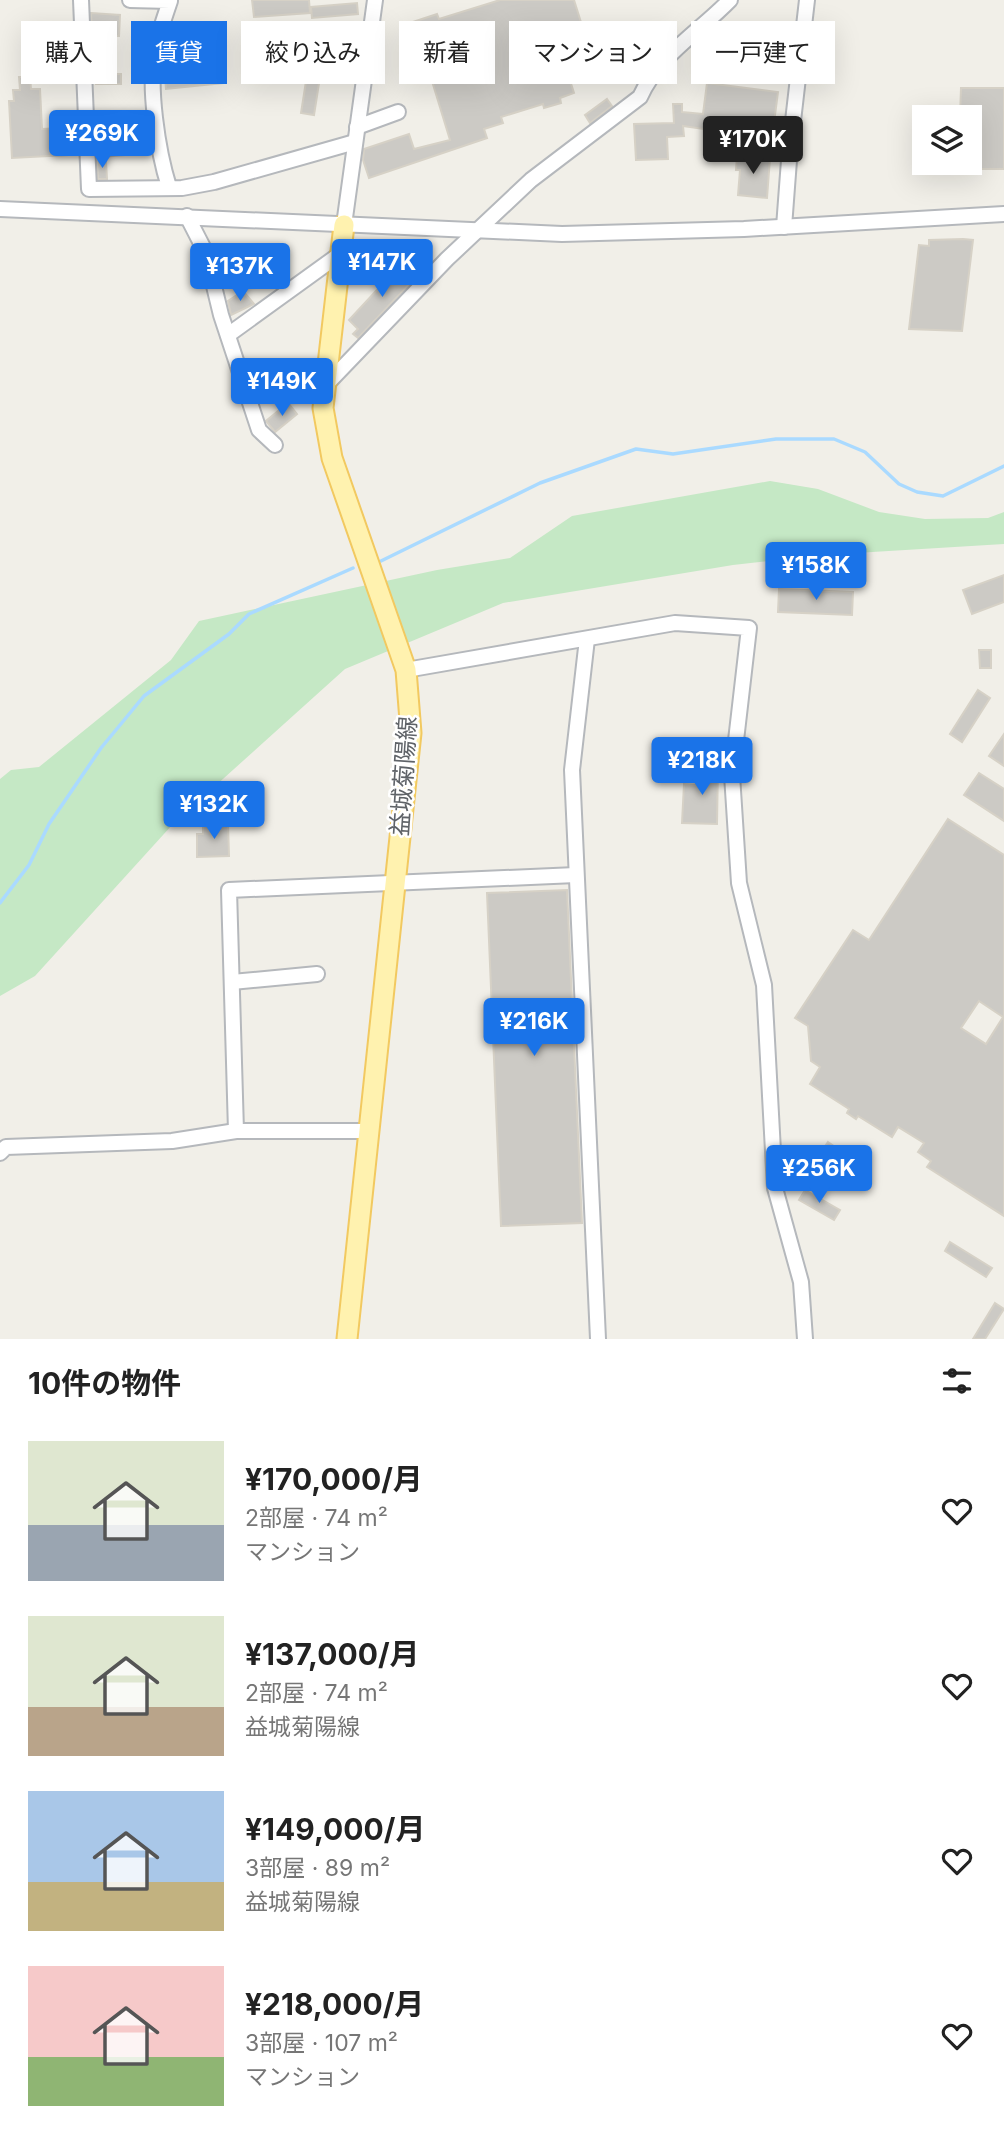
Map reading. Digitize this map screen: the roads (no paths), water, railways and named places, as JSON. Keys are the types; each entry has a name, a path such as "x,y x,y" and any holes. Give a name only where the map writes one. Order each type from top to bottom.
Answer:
{"main road":[{"name":"益城菊陽線","path":"344,225 323,408 332,458 406,670 411,733 348,1339"}],"street":[{"path":"81,0 89,189 214,183 356,134 398,113"},
{"path":"130,0 170,1 155,50 154,73 159,154 169,187"},
{"path":"344,225 375,0"},
{"path":"324,386 531,180 640,97 647,81 686,37 730,0"},
{"path":"784,227 807,0"},
{"path":"124,214 125,189"},
{"path":"0,209 562,234 784,227 1004,214"},
{"path":"187,216 206,253 228,335 259,429 275,445"},
{"path":"228,335 340,254"},
{"path":"406,670 675,624 749,628 732,775 739,883 764,985 775,1188 802,1282 805,1339"},
{"path":"587,639 572,770 598,1339"},
{"path":"236,1131 229,890 576,875"},
{"path":"232,982 317,974"},
{"path":"0,1153 6,1147 172,1141 236,1131 368,1131"}],"waterway":[{"path":"381,561 540,483 636,449 673,454 776,439 834,439 865,452 899,484 917,492 943,496 1004,466"},
{"path":"0,903 29,865 49,824 101,748 144,696 229,634 249,614 353,568"}]}
